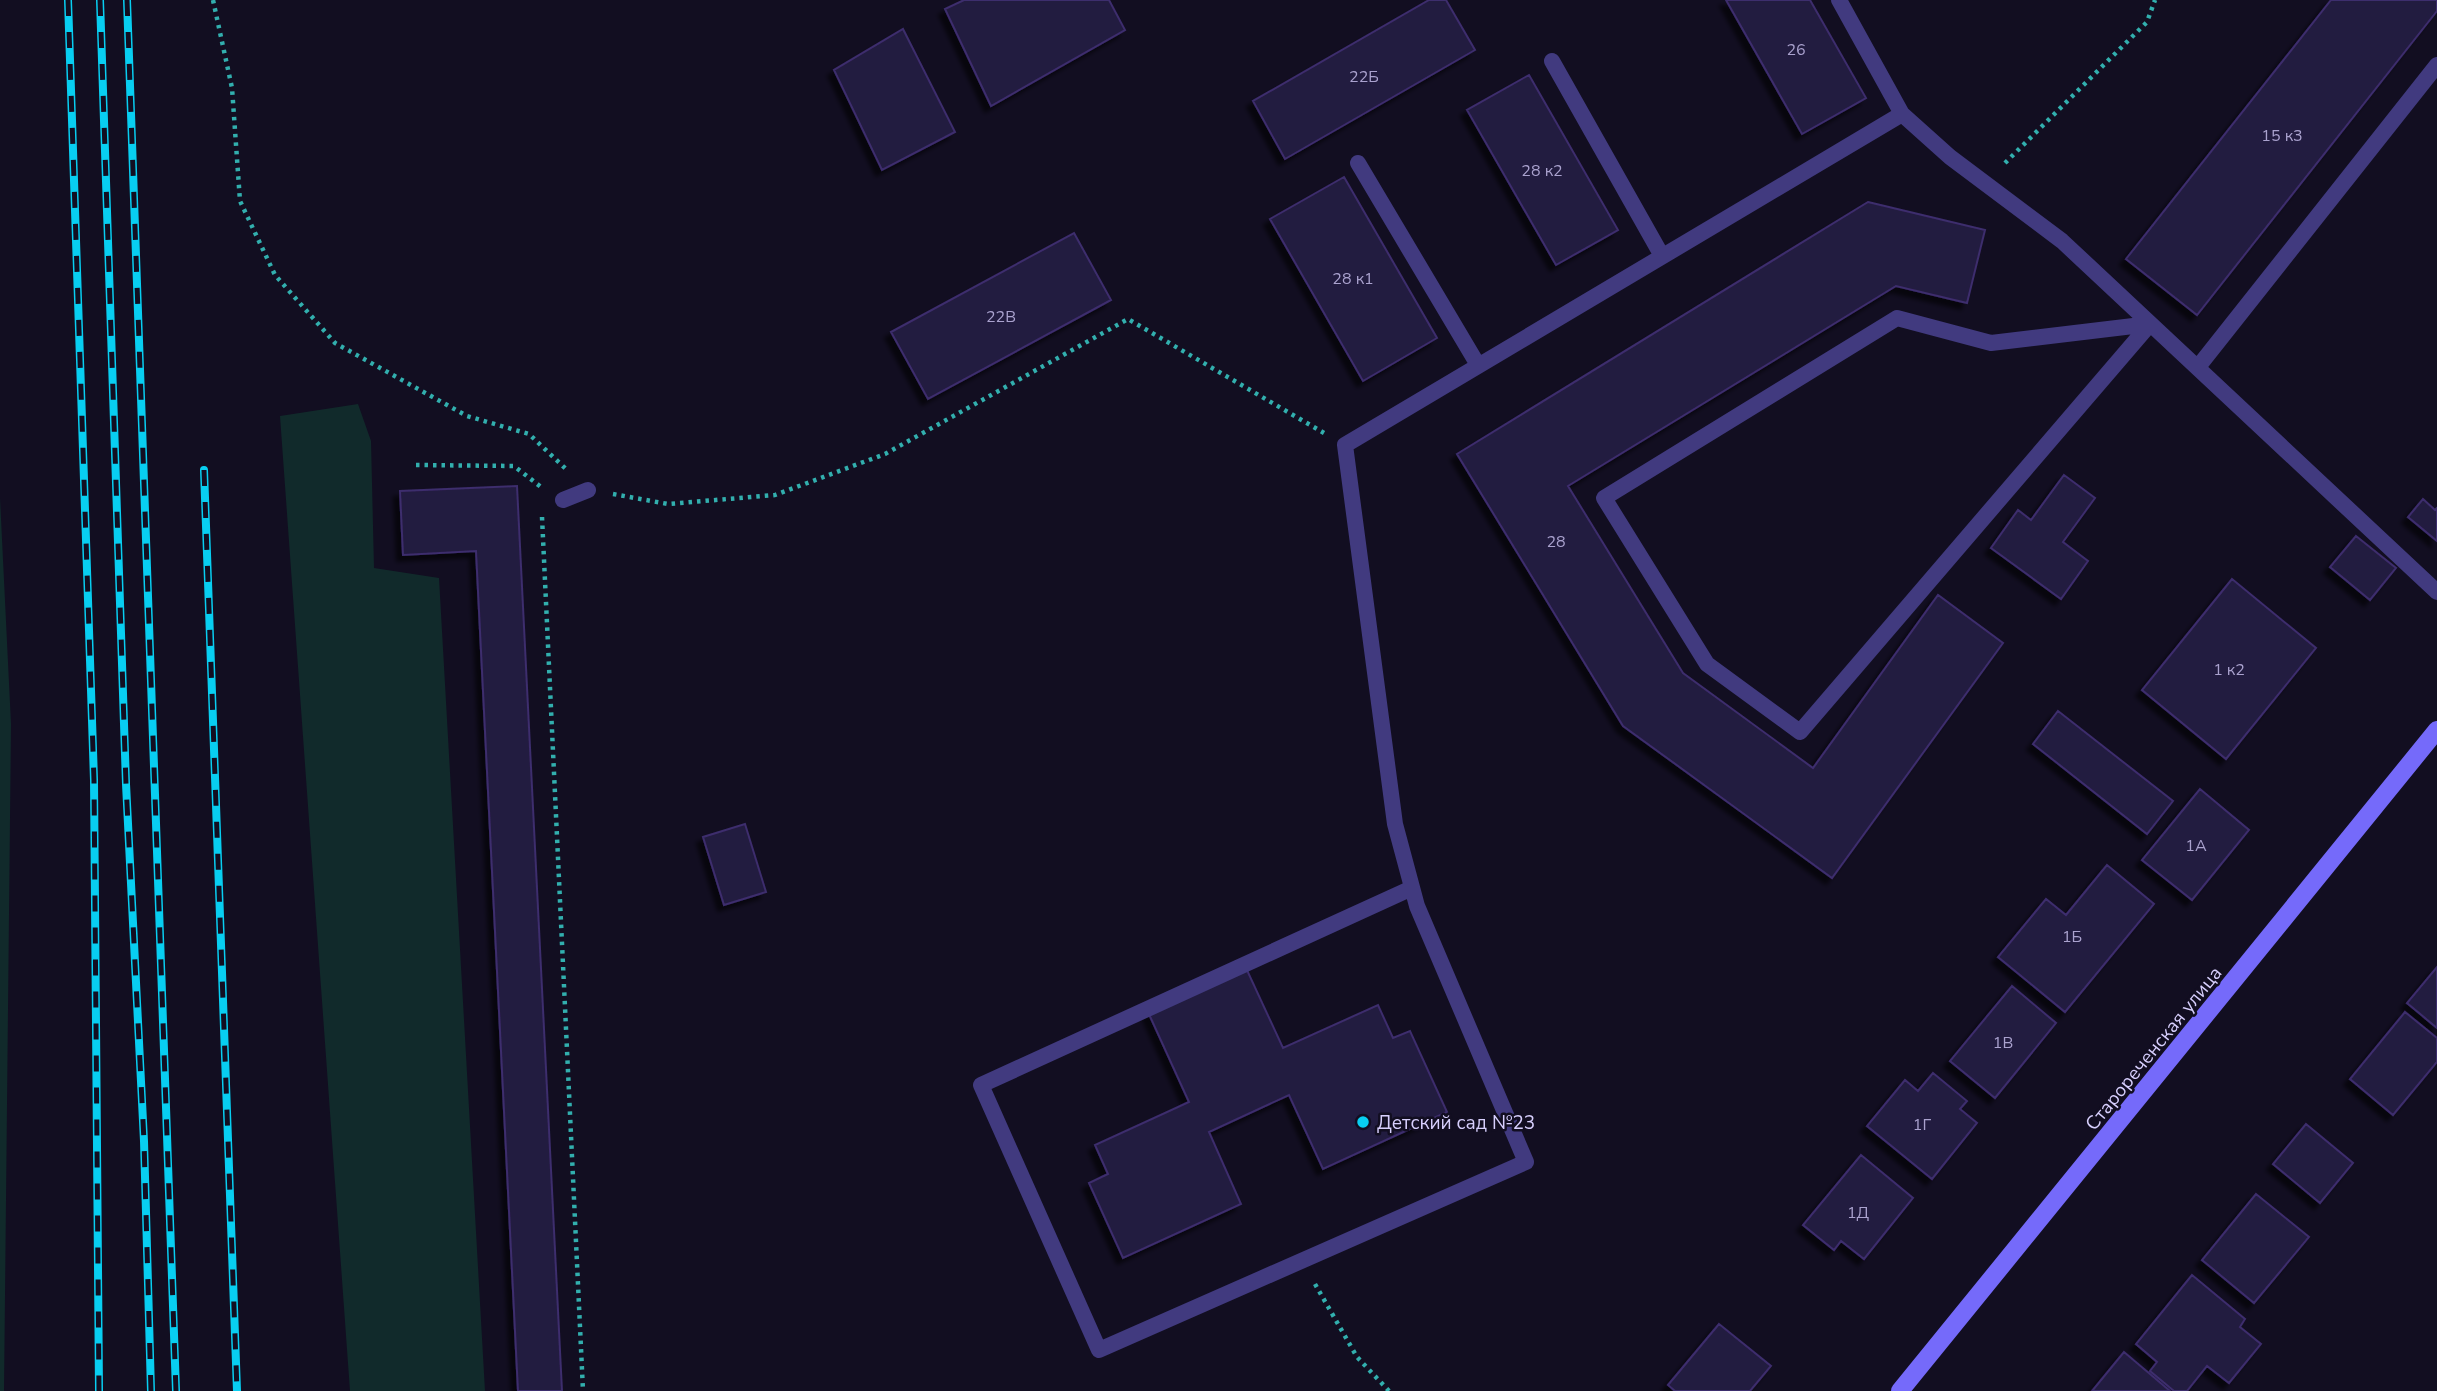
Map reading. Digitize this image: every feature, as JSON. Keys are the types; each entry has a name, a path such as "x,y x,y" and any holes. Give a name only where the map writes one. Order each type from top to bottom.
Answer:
{"street":[{"name":"Старореченская улица","path":"1900,1391 2437,730"}],"lane":[{"path":"1839,0 1902,114 1984,183 2062,241 2437,592"},
{"path":"1552,61 1662,256"},
{"path":"2198,367 2437,65"},
{"path":"1412,888 981,1085 1099,1350 1526,1162 1417,906 1395,824 1345,445 1902,114"},
{"path":"1358,163 1478,365"},
{"path":"1897,318 1992,343 2150,324 1800,732 1707,664 1604,498 1897,318"},
{"path":"563,500 588,490"}],"path":[{"path":"213,0 232,88 240,201 275,275 335,343 467,416 529,434 588,490 668,504 775,495 885,454 1128,319 1345,445"},
{"path":"1984,183 2147,22 2155,0"},
{"path":"416,466 514,466 541,487 541,495"},
{"path":"542,516 583,1391"},
{"path":"1302,1262 1357,1357 1388,1391"}],"green space":[{"path":"358,404 371,441 374,568 439,578 485,1391 350,1391 280,416"},
{"path":"0,498 11,724 4,1391 0,1391"}],"building":[{"path":"964,0 1109,0 1125,30 991,106 945,9"},
{"path":"1429,0 1446,0 1475,50 1285,159 1253,101"},
{"path":"1726,0 1810,0 1866,98 1802,134"},
{"path":"2331,0 2437,0 2437,11 2197,315 2126,259"},
{"path":"903,29 955,132 882,170 834,70"},
{"path":"1529,75 1618,230 1556,265 1467,110"},
{"path":"1344,177 1437,338 1363,381 1270,219"},
{"path":"1868,202 1985,230 1967,303 1896,286 1568,486 1683,673 1813,768 1938,595 2003,643 1832,878 1623,726 1457,454"},
{"path":"1074,233 1111,300 928,399 891,332"},
{"path":"2064,475 2095,498 2063,542 2088,561 2061,599 1991,548 2018,510 2031,520"},
{"path":"517,486 562,1391 518,1391 476,551 403,555 400,491"},
{"path":"2423,499 2435,510 2437,508 2437,541 2408,517"},
{"path":"2356,536 2396,568 2370,600 2330,567"},
{"path":"2232,579 2316,648 2226,759 2142,690"},
{"path":"2058,711 2173,801 2147,834 2033,744"},
{"path":"2200,789 2249,830 2192,900 2142,860"},
{"path":"745,824 766,892 724,905 703,837"},
{"path":"2107,865 2154,904 2065,1012 1998,957 2046,899 2066,915"},
{"path":"2437,967 2437,1028 2407,1003"},
{"name":"Детский сад №23","path":"1246,968 1283,1048 1378,1005 1393,1038 1410,1031 1447,1112 1323,1169 1289,1095 1209,1132 1241,1204 1123,1258 1089,1183 1108,1174 1095,1145 1189,1102 1148,1012"},
{"path":"2012,986 2056,1023 1995,1098 1950,1061"},
{"path":"2405,1012 2437,1038 2437,1062 2393,1115 2350,1079"},
{"path":"1933,1073 1967,1101 1960,1109 1977,1123 1932,1179 1867,1126 1905,1080 1918,1091"},
{"path":"2306,1124 2353,1163 2320,1203 2273,1164"},
{"path":"1861,1155 1913,1198 1864,1259 1841,1241 1834,1250 1803,1225"},
{"path":"2256,1194 2309,1237 2254,1303 2202,1260"},
{"path":"2192,1275 2245,1319 2240,1327 2261,1344 2229,1383 2207,1366 2187,1391 2174,1391 2150,1371 2157,1362 2136,1344"},
{"path":"1719,1324 1771,1366 1750,1391 1675,1391 1668,1385"},
{"path":"2124,1352 2170,1391 2092,1391"}],"railway":[{"path":"68,0 94,780 99,1391"},
{"path":"100,0 126,784 144,1141 151,1391"},
{"path":"127,0 176,1391"},
{"path":"204,470 237,1391"}],"place":[{"name":"Детский сад №23","path":"1363,1122"}]}
